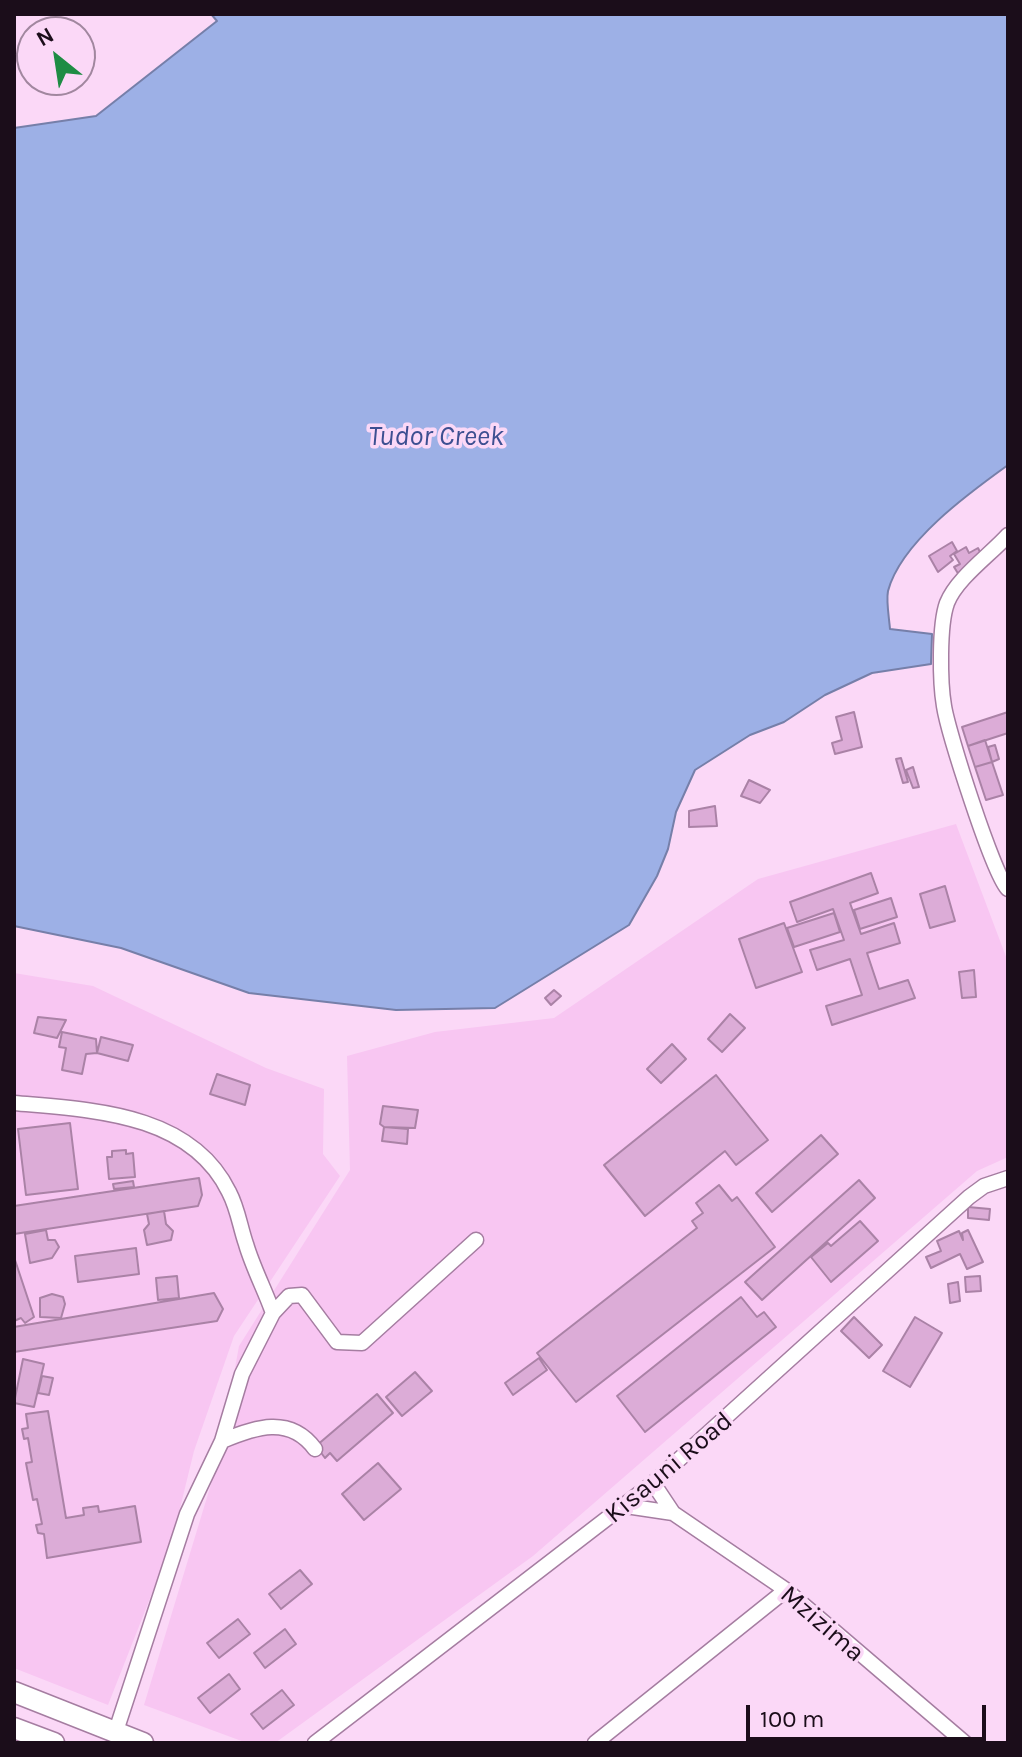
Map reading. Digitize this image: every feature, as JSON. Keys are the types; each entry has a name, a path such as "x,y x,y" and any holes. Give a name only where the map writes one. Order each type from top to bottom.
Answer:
{"main road":[{"path":"14,1692 143,1743"},
{"path":"14,1728 54,1743"}],"street":[{"path":"1008,535 950,598 944,618 943,656 944,709 992,864 1008,889"},
{"path":"14,1103 70,1107 147,1122 168,1130 219,1174 230,1192 273,1313"},
{"name":"Kisauni Road","path":"315,1743 626,1506 772,1379 969,1197 984,1186 1008,1178"},
{"path":"116,1731 187,1514 222,1441 242,1374 273,1313 289,1296 302,1295 337,1342 348,1345 362,1343 476,1240"},
{"path":"222,1441 257,1426 280,1426 302,1435 315,1449"},
{"path":"653,1483 673,1513"},
{"path":"626,1506 673,1513"},
{"name":"Mzizima","path":"673,1513 786,1590 965,1743"},
{"path":"595,1743 786,1590"}],"shaded area":[{"path":"956,824 1008,962 1008,1157 977,1171 533,1556 275,1743 247,1743 144,1705 218,1461 239,1346 350,1170 347,1056 435,1032 554,1018 758,879"},
{"path":"14,973 93,986 266,1068 324,1089 323,1154 340,1176 234,1336 194,1451 171,1545 108,1705 14,1668"}],"water":[{"name":"Tudor Creek","path":"211,14 1008,14 1008,465 956,504 921,537 895,573 888,591 890,629 932,634 931,664 872,673 825,695 784,722 750,735 695,770 676,812 668,849 657,876 629,925 495,1008 396,1010 249,993 121,948 14,926 14,128 96,116 217,21"}],"building":[{"path":"952,542 957,551 950,556 953,560 938,572 929,556"},
{"path":"966,547 969,553 978,548 982,556 959,575 954,567 960,564 954,554"},
{"path":"854,712 862,747 835,754 832,743 842,740 836,717"},
{"path":"1008,712 1008,733 968,746 962,727"},
{"path":"985,740 992,762 975,767 968,746"},
{"path":"995,745 999,759 992,762 988,747"},
{"path":"901,758 908,782 903,783 896,759"},
{"path":"992,762 1003,795 986,800 975,767"},
{"path":"913,767 919,787 913,788 906,770"},
{"path":"749,780 770,790 760,803 741,796"},
{"path":"715,806 717,826 689,827 689,811"},
{"path":"871,873 878,893 850,903 861,934 894,923 900,943 867,953 879,989 908,980 915,998 832,1025 826,1006 862,995 850,959 817,970 810,950 844,940 833,909 797,922 790,902"},
{"path":"945,886 955,921 930,928 920,894"},
{"path":"891,898 897,917 860,929 854,910"},
{"path":"834,913 840,932 794,947 787,928"},
{"path":"784,923 802,972 756,988 739,939"},
{"path":"974,970 976,997 962,998 959,972"},
{"path":"554,990 561,996 551,1005 545,998"},
{"path":"730,1014 745,1028 722,1052 708,1039"},
{"path":"38,1017 66,1020 57,1038 34,1033"},
{"path":"62,1032 96,1039 97,1053 86,1054 82,1074 62,1070 66,1048 59,1047"},
{"path":"101,1037 133,1045 128,1061 97,1053"},
{"path":"672,1044 686,1059 661,1083 647,1069"},
{"path":"217,1074 250,1085 245,1105 210,1094"},
{"path":"716,1075 768,1140 736,1165 725,1151 645,1216 604,1165"},
{"path":"383,1106 418,1110 415,1128 384,1127 380,1124"},
{"path":"70,1123 78,1189 26,1195 18,1129"},
{"path":"384,1127 408,1129 407,1144 382,1141"},
{"path":"821,1135 838,1154 772,1212 756,1193"},
{"path":"126,1150 126,1154 133,1153 135,1177 109,1179 107,1157 112,1157 112,1151"},
{"path":"199,1178 202,1195 198,1206 14,1234 14,1206"},
{"path":"859,1180 875,1198 762,1300 745,1282"},
{"path":"133,1181 134,1187 114,1189 113,1184"},
{"path":"719,1185 732,1201 737,1197 775,1247 576,1402 537,1353 697,1228 692,1221 703,1213 696,1203"},
{"path":"968,1207 990,1209 989,1220 968,1218"},
{"path":"164,1211 166,1224 173,1231 171,1240 147,1245 144,1230 149,1224 147,1214"},
{"path":"860,1221 878,1241 831,1282 811,1257 828,1243 831,1246"},
{"path":"46,1230 48,1240 55,1240 59,1247 52,1258 30,1263 25,1234"},
{"path":"968,1230 983,1262 967,1269 960,1254 931,1268 926,1257 941,1251 937,1241 959,1231 963,1240 962,1233"},
{"path":"136,1248 139,1274 78,1282 75,1256"},
{"path":"14,1257 34,1317 25,1323 21,1318 14,1321"},
{"path":"177,1276 179,1298 158,1300 156,1278"},
{"path":"980,1276 981,1291 966,1292 965,1277"},
{"path":"958,1282 960,1301 950,1303 948,1284"},
{"path":"214,1293 223,1309 217,1321 14,1352 14,1327"},
{"path":"52,1294 63,1297 65,1304 61,1318 40,1317 40,1298"},
{"path":"741,1297 757,1317 764,1312 776,1327 645,1432 617,1396"},
{"path":"854,1317 882,1345 869,1358 841,1331"},
{"path":"915,1317 942,1333 910,1387 883,1371"},
{"path":"539,1358 547,1370 513,1395 505,1383"},
{"path":"23,1359 44,1364 34,1407 14,1403"},
{"path":"415,1372 432,1391 402,1416 386,1397"},
{"path":"42,1376 53,1378 49,1395 38,1393"},
{"path":"377,1394 393,1413 337,1461 330,1453 325,1458 316,1446"},
{"path":"48,1411 66,1518 84,1515 83,1508 98,1506 99,1512 135,1506 141,1542 47,1558 44,1534 38,1533 36,1525 42,1524 37,1499 33,1500 26,1463 32,1462 28,1438 24,1439 22,1429 28,1428 26,1414"},
{"path":"378,1463 401,1489 364,1520 342,1494"},
{"path":"300,1570 312,1584 281,1609 269,1594"},
{"path":"238,1619 250,1634 219,1658 207,1643"},
{"path":"285,1629 296,1644 265,1668 254,1653"},
{"path":"229,1674 240,1689 210,1713 198,1698"},
{"path":"282,1690 294,1705 263,1729 251,1714"}]}
